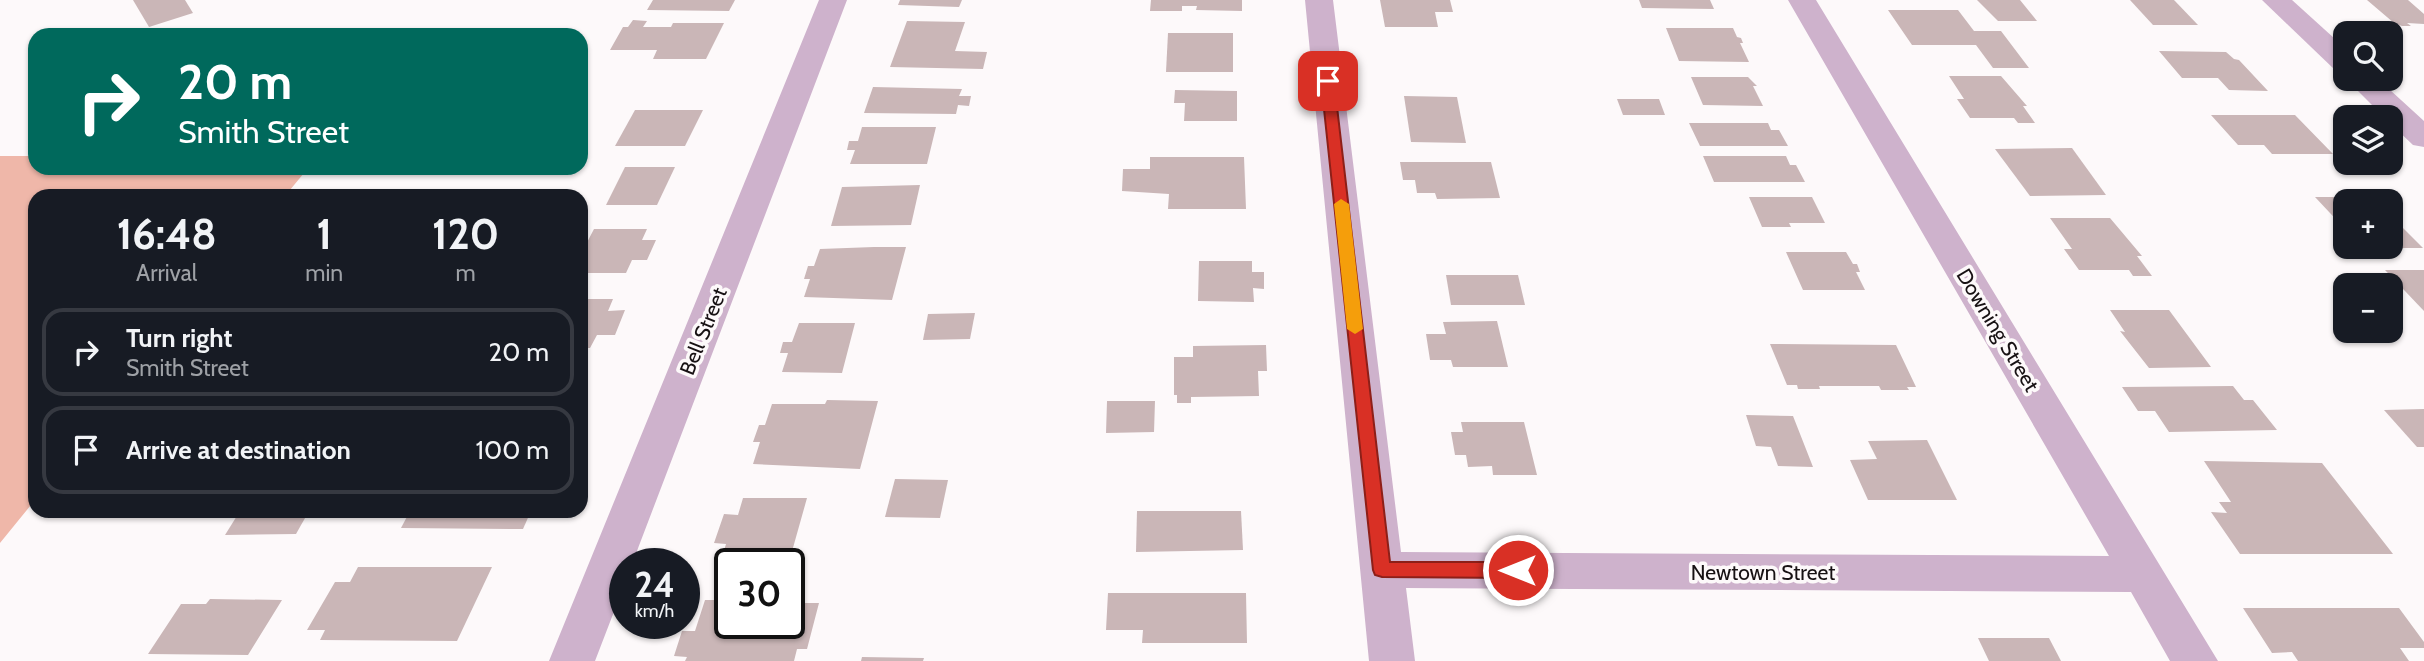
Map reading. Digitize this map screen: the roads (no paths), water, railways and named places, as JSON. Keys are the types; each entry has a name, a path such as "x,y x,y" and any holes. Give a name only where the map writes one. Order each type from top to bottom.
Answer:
{"street":[{"name":"Bell Street","path":"572,661 833,0"},
{"path":"1319,0 1392,661"},
{"name":"Downing Street","path":"1802,0 2195,661"},
{"path":"2276,0 2333,53"},
{"path":"2375,91 2419,129"},
{"name":"Newtown Street","path":"1382,570 2143,574"}]}
